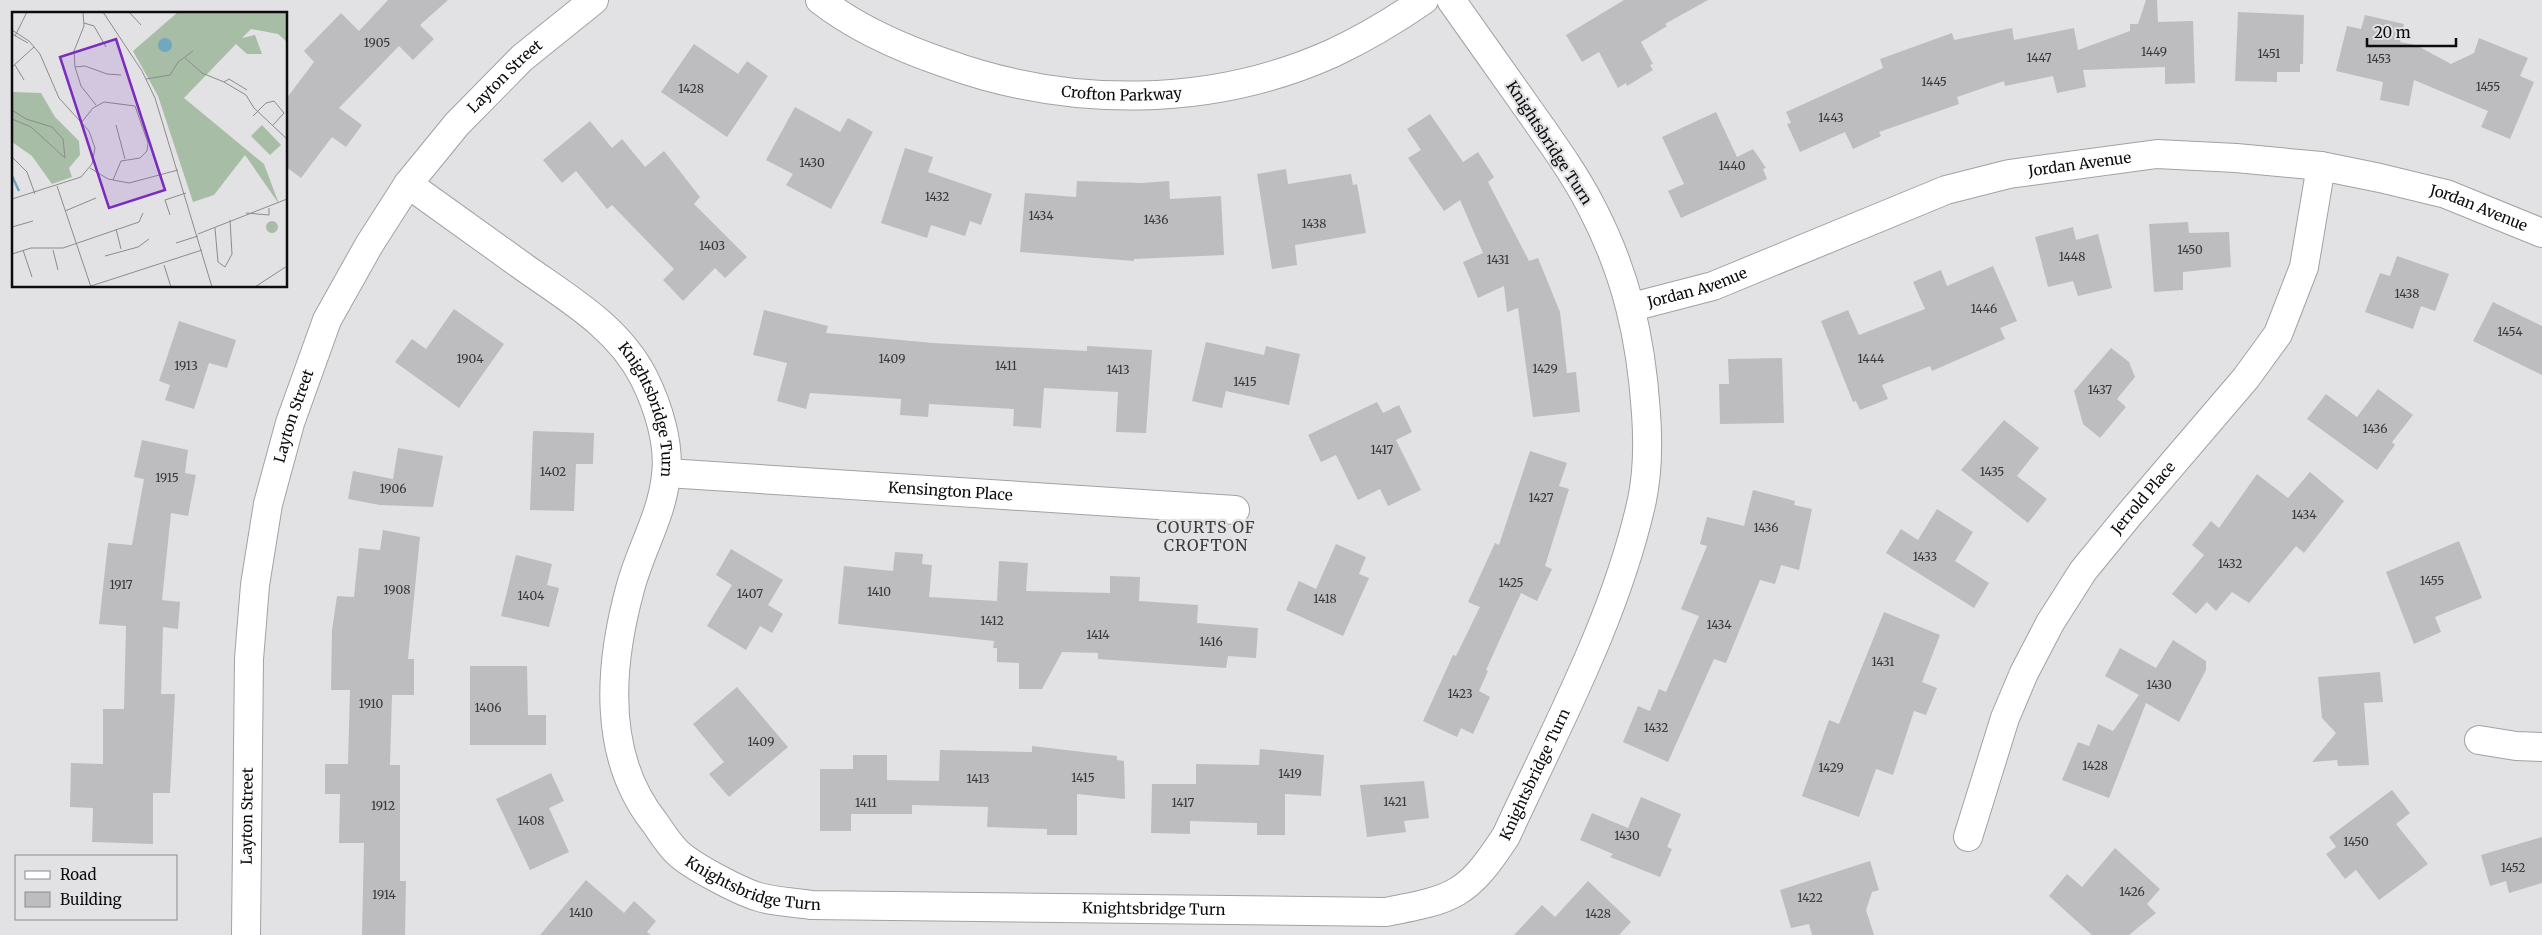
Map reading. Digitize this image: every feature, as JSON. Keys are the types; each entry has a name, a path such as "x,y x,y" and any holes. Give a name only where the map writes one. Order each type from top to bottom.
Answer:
{"street":[{"name":"Layton Street","path":"246,935 249,659 255,585 268,504 290,423 327,320 369,245 408,184 457,124 522,58 594,0"},
{"name":"Crofton Parkway","path":"820,0 895,46 985,78 1069,94 1145,96 1219,88 1276,74 1332,54 1371,34 1424,0"},
{"name":"Knightsbridge Turn","path":"408,184 596,319 624,347 643,377 655,406 664,442 666,473 660,507 630,588 615,660 614,710 622,764 644,810 679,854 721,880 758,897 811,905 1386,912 1431,904 1461,891 1485,869 1506,836 1603,624 1623,568 1643,498 1648,445 1643,368 1632,307 1613,250 1590,203 1560,155 1451,0"},
{"name":"Jordan Avenue","path":"1632,307 1713,286 1946,190 2009,174 2157,154 2236,158 2321,166 2446,194 2542,233"},
{"name":"Jerrold Place","path":"1968,837 2004,718 2024,672 2050,623 2100,550 2246,378 2278,334 2304,267 2321,166"},
{"name":"Kensington Place","path":"666,473 1235,510"},
{"path":"2479,740 2516,746 2542,747"}],"building":[{"path":"388,0 448,0 420,25 434,39 413,60 399,46 339,108 362,125 346,147 332,137 301,178 288,168 288,96 314,62 304,51 341,13 359,31"},
{"path":"1624,0 1708,0 1665,24 1667,26 1641,42 1653,64 1650,65 1653,70 1627,86 1626,83 1618,88 1599,52 1582,62 1566,35"},
{"path":"2146,0 2157,0 2158,22 2193,21 2195,83 2165,84 2165,67 2083,70 2086,87 2057,93 2053,76 2005,86 2004,81 1957,97 1959,104 1879,132 1881,136 1853,149 1845,132 1800,152 1787,124 1791,123 1786,112 1883,68 1880,59 1952,33 1954,40 2012,28 2014,40 2074,28 2078,50 2130,31 2130,24 2138,24"},
{"path":"2238,12 2304,15 2303,64 2300,64 2300,72 2277,72 2277,82 2235,81"},
{"path":"2365,15 2404,24 2400,42 2416,45 2451,64 2474,53 2479,38 2528,58 2520,76 2534,82 2510,139 2481,127 2488,111 2414,80 2409,106 2380,100 2383,82 2336,71 2347,26 2361,29"},
{"path":"694,44 738,74 747,61 768,76 727,137 661,92"},
{"path":"795,107 840,132 848,118 873,132 831,209 786,185 793,174 766,160"},
{"path":"1716,112 1737,157 1753,149 1766,168 1763,169 1767,179 1681,218 1668,191 1684,184 1662,137"},
{"path":"1430,114 1463,162 1478,152 1494,177 1488,182 1529,261 1538,258 1560,312 1567,373 1576,372 1580,412 1533,417 1518,308 1507,312 1504,286 1478,298 1463,262 1483,253 1460,200 1444,211 1408,158 1421,150 1407,129"},
{"path":"590,121 612,148 622,139 645,167 664,151 700,197 694,204 747,257 725,278 715,268 683,301 663,280 674,269 612,205 607,209 576,171 562,183 543,160"},
{"path":"905,148 933,157 928,172 992,194 981,225 970,221 965,236 931,225 927,238 881,223"},
{"path":"1286,169 1288,184 1351,174 1353,185 1357,184 1366,233 1295,245 1297,265 1272,269 1257,174"},
{"path":"1077,181 1141,183 1169,181 1170,199 1221,196 1224,255 1134,259 1134,261 1020,252 1025,193 1076,197"},
{"path":"2188,222 2189,233 2229,232 2231,267 2183,272 2183,290 2154,292 2149,224"},
{"path":"2073,227 2076,240 2098,234 2112,288 2078,296 2073,281 2048,287 2035,237"},
{"path":"2397,256 2449,274 2435,311 2421,306 2413,329 2365,312 2380,273 2390,276"},
{"path":"1993,266 2017,321 2000,328 2005,339 1932,371 1930,366 1882,385 1888,399 1860,410 1856,401 1853,402 1821,321 1848,310 1859,335 1925,309 1913,282 1941,270 1947,286"},
{"path":"2493,302 2542,326 2542,375 2473,341"},
{"path":"454,309 504,344 459,408 395,362 412,339 426,349"},
{"path":"764,310 828,326 826,333 933,343 1087,351 1087,346 1152,350 1146,433 1116,432 1118,392 1044,388 1041,428 1013,426 1014,409 929,404 928,417 900,415 901,399 810,393 806,409 777,401 787,363 753,355"},
{"path":"179,321 236,340 227,368 209,363 194,409 165,400 170,385 159,381"},
{"path":"1206,342 1264,355 1266,346 1300,354 1289,405 1226,391 1222,408 1192,401"},
{"path":"2111,348 2129,362 2135,377 2117,399 2126,407 2100,438 2083,424 2074,391"},
{"path":"1782,358 1784,423 1720,424 1719,384 1729,384 1728,359"},
{"path":"2378,389 2413,415 2392,442 2395,445 2377,470 2307,419 2326,394 2357,417"},
{"path":"1377,402 1383,413 1399,405 1412,432 1396,440 1421,490 1388,506 1380,489 1358,500 1336,455 1321,462 1308,435"},
{"path":"2004,420 2039,448 2017,476 2047,499 2028,523 1961,470"},
{"path":"533,431 594,433 593,464 576,464 574,511 530,510"},
{"path":"142,440 188,450 185,473 196,475 188,516 171,513 162,600 180,602 178,629 163,627 161,694 175,694 170,793 153,793 153,844 92,842 93,808 70,807 71,763 103,764 103,709 124,709 126,626 99,624 108,543 132,545 144,479 134,477"},
{"path":"398,448 443,456 433,507 380,505 348,499 353,471 393,479"},
{"path":"1530,451 1567,463 1559,486 1569,489 1545,566 1552,569 1537,601 1521,593 1486,670 1488,671 1479,691 1490,697 1473,734 1461,728 1457,737 1423,721 1453,655 1456,656 1480,607 1468,602 1495,543 1499,545"},
{"path":"2310,472 2344,501 2304,553 2296,546 2249,603 2232,592 2216,611 2207,602 2196,614 2172,594 2204,555 2192,545 2211,521 2219,528 2257,474 2288,498"},
{"path":"1753,490 1795,501 1794,505 1812,509 1799,570 1781,565 1775,584 1760,580 1726,663 1714,659 1668,762 1623,742 1638,706 1650,711 1659,689 1666,692 1699,616 1681,609 1707,546 1700,544 1707,517 1744,526"},
{"path":"1937,509 1973,532 1955,561 1989,583 1974,608 1886,553 1901,529 1918,540"},
{"path":"383,530 420,537 408,659 414,659 414,695 392,695 390,765 400,765 400,881 406,881 405,935 362,935 364,843 339,843 340,794 325,794 325,764 348,764 350,690 331,690 332,630 337,596 354,597 359,548 380,550"},
{"path":"2459,541 2482,598 2435,617 2441,632 2414,644 2386,572"},
{"path":"1336,544 1366,557 1359,574 1369,578 1343,636 1286,610 1299,581 1316,589"},
{"path":"731,549 783,580 768,605 783,614 772,633 760,626 746,650 707,626 732,585 716,575"},
{"path":"895,552 923,554 922,564 932,565 929,597 997,601 999,561 1028,563 1026,591 1110,593 1110,576 1140,577 1139,601 1198,605 1197,623 1258,628 1256,658 1228,656 1226,668 1098,659 1098,653 1062,652 1042,689 1019,689 1019,663 997,662 997,648 993,648 994,641 838,624 844,566 893,571"},
{"path":"516,555 552,564 547,585 559,588 549,627 501,616"},
{"path":"1884,612 1940,635 1922,682 1937,688 1926,715 1914,711 1893,775 1876,769 1859,817 1802,796 1829,720 1839,724"},
{"path":"2173,640 2206,661 2206,670 2179,722 2146,703 2109,798 2062,780 2078,742 2089,746 2098,724 2113,731 2139,695 2105,676 2120,648 2156,668"},
{"path":"470,666 527,666 528,715 546,715 546,745 470,745"},
{"path":"2380,672 2383,702 2364,703 2369,765 2338,766 2337,760 2312,762 2336,733 2322,718 2318,677"},
{"path":"737,687 788,747 729,797 709,774 724,762 693,724"},
{"path":"1032,746 1117,756 1117,760 1124,761 1125,799 1077,794 1077,835 1047,835 1047,829 987,827 988,807 912,805 912,814 851,814 851,831 820,831 820,769 853,769 853,755 887,755 887,780 939,781 940,750 1032,752"},
{"path":"1260,749 1324,755 1321,796 1285,794 1285,835 1257,835 1257,823 1190,821 1190,834 1151,833 1152,784 1196,784 1196,764 1259,765"},
{"path":"551,773 564,801 549,808 569,852 530,870 496,799"},
{"path":"1424,781 1429,818 1404,821 1406,832 1367,837 1360,785"},
{"path":"2392,790 2410,813 2396,824 2428,864 2379,900 2356,870 2345,879 2326,854 2336,847 2329,837"},
{"path":"1641,797 1681,814 1667,847 1672,849 1660,877 1610,857 1613,854 1580,840 1592,813 1628,828"},
{"path":"2542,837 2542,883 2509,893 2506,881 2490,886 2481,855"},
{"path":"2115,848 2160,889 2147,904 2156,913 2129,935 2092,935 2049,896 2067,874 2082,887"},
{"path":"1870,861 1879,890 1872,892 1866,910 1874,935 1812,935 1809,924 1791,928 1780,890"},
{"path":"586,880 624,913 634,901 656,921 647,932 651,935 540,935"},
{"path":"1588,881 1631,922 1619,935 1514,935 1542,905 1555,917"}],"district":[{"name":"COURTS OF CROFTON","path":"1206,536"}]}
